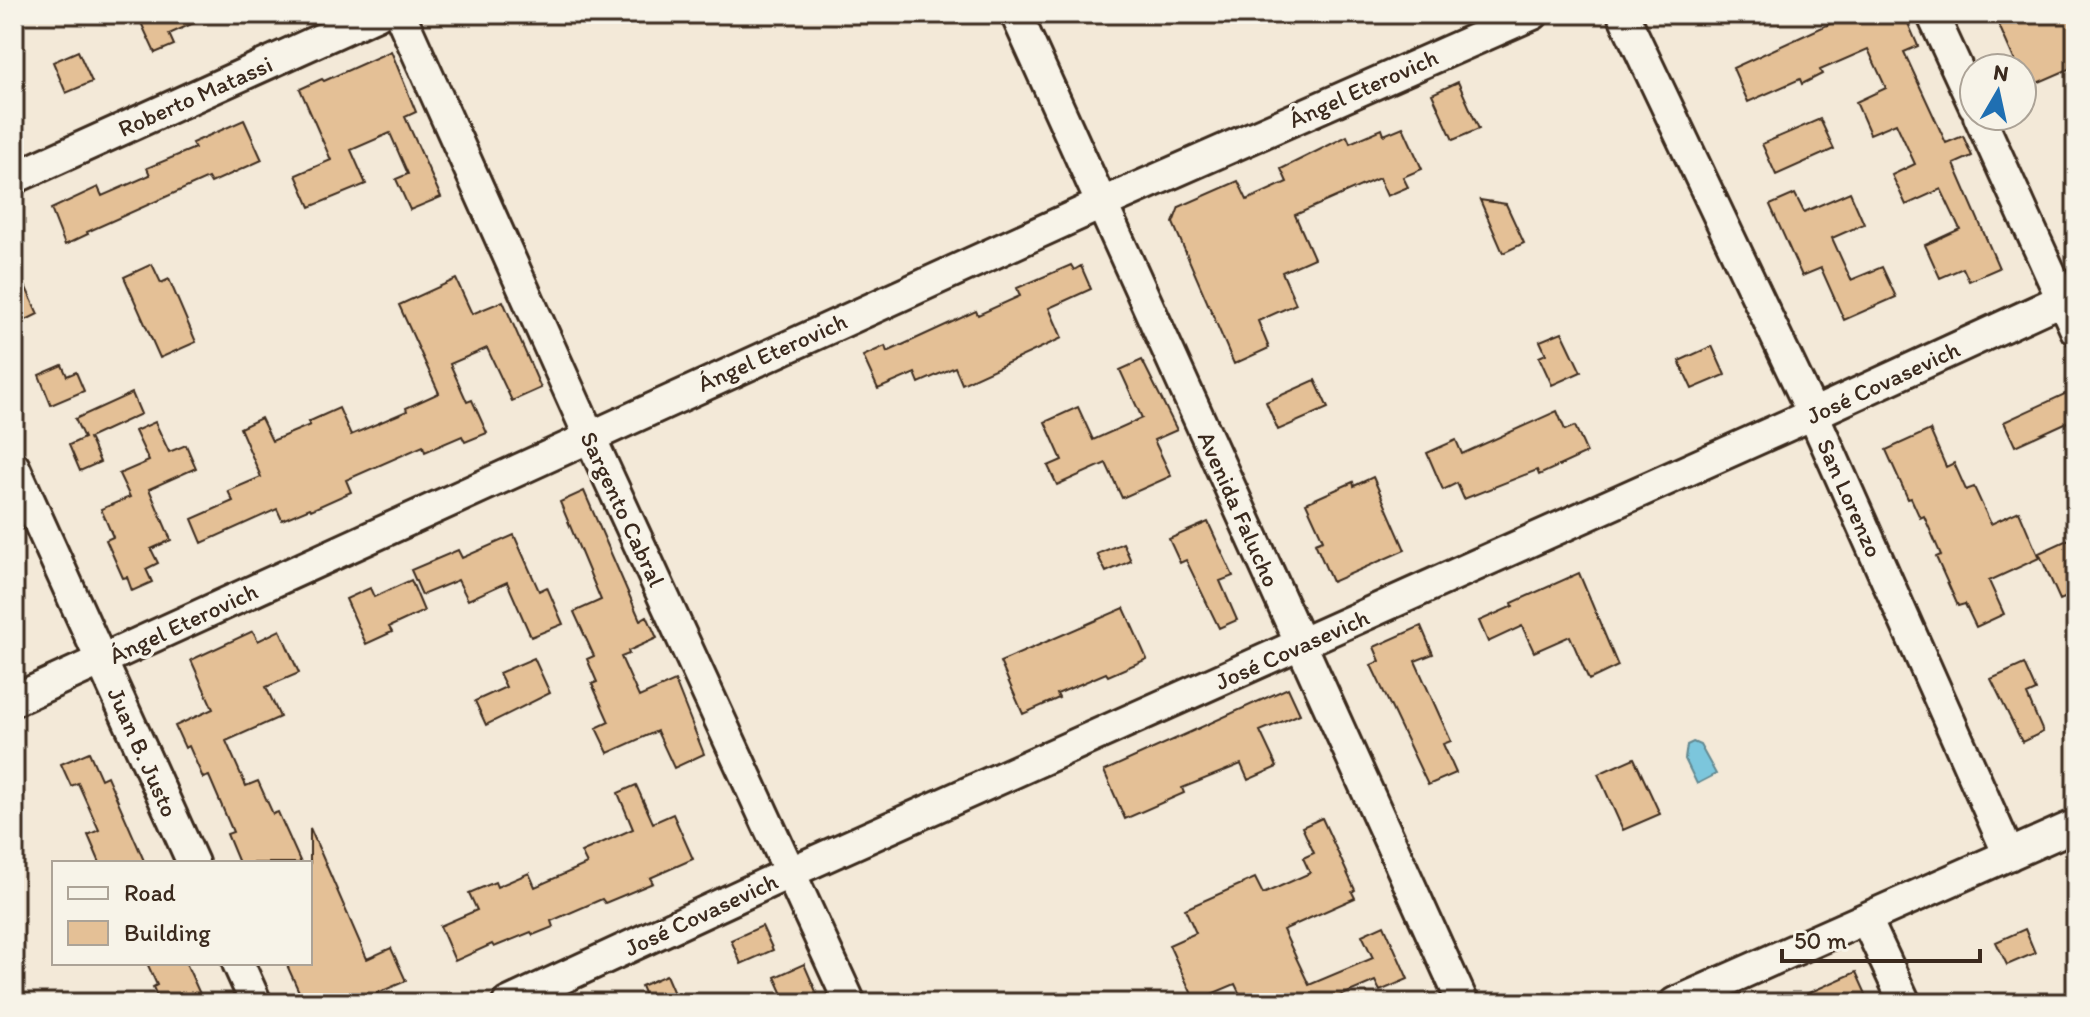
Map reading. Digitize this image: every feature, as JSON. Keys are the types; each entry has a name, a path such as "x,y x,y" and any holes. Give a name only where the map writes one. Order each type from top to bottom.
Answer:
{"street":[{"name":"Roberto Matassi","path":"14,178 377,14"},
{"name":"Sargento Cabral","path":"400,14 850,1003"},
{"name":"Avenida Falucho","path":"1016,14 1463,1003"},
{"name":"Ángel Eterovich","path":"14,700 589,435 1101,204 1533,14"},
{"name":"San Lorenzo","path":"1623,14 1813,414 2009,855"},
{"path":"1932,14 1958,70"},
{"path":"1987,132 2069,296 2076,330"},
{"name":"José Covasevich","path":"508,1003 791,872 1301,645 2069,296"},
{"name":"Juan B. Justo","path":"14,467 192,861"},
{"path":"1675,1003 2076,825"},
{"path":"1866,919 1905,1003"},
{"path":"239,965 256,1003"}],"water":[{"path":"1693,742 1700,745 1716,774 1697,784 1685,759 1687,745"}],"building":[{"path":"137,14 214,14 169,34 174,45 155,53"},
{"path":"1851,14 1904,14 1918,46 1904,52 1946,143 1963,136 1972,156 1954,164 1999,268 1969,281 1963,268 1940,278 1925,245 1960,229 1941,189 1906,205 1892,175 1915,164 1896,123 1870,134 1856,102 1886,88 1868,49 1820,70 1822,74 1802,84 1800,79 1748,102 1733,68"},
{"path":"1994,14 2076,14 2076,66 2038,83 2038,52 2011,52"},
{"path":"78,51 92,82 66,93 53,62"},
{"path":"391,51 416,112 405,117 441,197 410,210 396,179 408,174 390,133 351,150 366,184 310,207 296,175 331,160 300,89"},
{"path":"1458,82 1479,129 1453,140 1432,94"},
{"path":"1820,119 1834,149 1776,175 1762,144"},
{"path":"244,120 262,160 211,183 208,178 87,232 65,245 51,209 98,187 102,196 150,175 147,168 195,148 192,143"},
{"path":"1403,127 1422,169 1403,177 1408,187 1387,196 1379,178 1295,215 1314,258 1282,272 1296,304 1258,321 1269,348 1234,364 1173,223 1179,207 1238,181 1247,200 1287,182 1281,169 1347,136 1350,143 1382,129 1384,135"},
{"path":"1850,192 1864,224 1832,238 1851,280 1882,267 1896,297 1844,320 1821,268 1802,276 1770,205 1795,194 1804,212"},
{"path":"1480,200 1506,204 1524,243 1503,253"},
{"path":"14,261 38,314 14,326"},
{"path":"152,264 161,283 169,279 196,342 160,358 124,277"},
{"path":"1071,265 1074,270 1081,266 1091,289 1049,308 1062,338 962,384 955,367 919,383 915,373 878,389 863,356 885,346 887,352 976,311 978,315 1020,296 1017,288"},
{"path":"456,279 472,314 503,301 541,388 512,401 487,348 450,364 467,402 472,400 487,433 465,442 462,436 425,452 423,446 346,480 351,492 311,510 282,520 277,509 202,543 192,519 233,501 228,491 261,477 240,428 261,418 272,441 310,425 308,422 339,408 351,435 407,411 406,408 439,393 399,305"},
{"path":"1562,332 1581,372 1552,385 1539,357 1546,354 1540,341"},
{"path":"1712,346 1725,375 1692,389 1679,361"},
{"path":"1142,360 1177,430 1154,440 1171,476 1122,498 1106,463 1057,485 1048,466 1062,460 1045,422 1078,407 1093,440 1142,418 1120,370"},
{"path":"62,365 67,376 76,372 84,391 51,405 39,375"},
{"path":"1315,380 1328,408 1278,430 1266,402"},
{"path":"2069,392 2076,407 2076,418 2015,446 2004,422"},
{"path":"132,393 141,414 89,438 100,462 80,471 69,445 84,438 75,419"},
{"path":"1557,411 1565,430 1575,426 1587,453 1539,475 1537,470 1464,499 1457,483 1443,490 1427,453 1456,440 1462,454"},
{"path":"155,422 169,452 186,445 196,468 149,489 171,540 151,549 158,563 146,569 152,582 132,591 106,540 113,537 101,509 130,497 119,474 149,461 135,431"},
{"path":"1930,430 1946,467 1954,463 1966,490 1974,487 1991,524 2019,511 2039,558 1989,581 2004,614 1976,627 1965,604 1958,606 1936,557 1941,555 1924,516 1920,518 1911,498 1908,499 1886,450"},
{"path":"1373,477 1405,550 1332,582 1315,543 1323,540 1306,503 1353,482 1354,486"},
{"path":"584,491 640,620 647,616 657,638 621,657 639,697 675,681 704,754 674,768 657,731 608,753 596,728 609,722 592,684 597,682 587,659 594,656 574,612 601,600 560,502"},
{"path":"1208,522 1233,576 1220,581 1237,620 1219,628 1186,560 1180,563 1169,539"},
{"path":"514,535 539,591 547,587 563,624 531,637 507,582 468,600 458,580 422,595 411,570 458,550 462,558"},
{"path":"2076,536 2076,593 2060,600 2039,553"},
{"path":"1123,543 1131,561 1106,572 1097,554"},
{"path":"1579,573 1618,666 1589,680 1570,636 1534,652 1522,626 1488,642 1479,621"},
{"path":"411,580 424,611 389,627 392,632 366,644 346,599 370,588 374,597"},
{"path":"1124,608 1147,659 1057,694 1059,698 1023,714 1000,662"},
{"path":"1421,626 1433,654 1415,661 1451,741 1443,744 1456,773 1428,785 1371,665 1380,661 1374,647"},
{"path":"280,630 299,673 266,687 280,717 226,741 246,786 258,781 273,814 278,812 300,861 238,861 227,834 233,832 209,776 203,778 189,746 185,748 175,726 213,709 191,660 253,631 258,641"},
{"path":"534,658 550,693 486,725 475,701 506,687 499,673"},
{"path":"2024,664 2036,691 2027,695 2043,732 2022,742 1991,679"},
{"path":"1288,688 1300,714 1260,731 1277,767 1248,780 1241,764 1182,788 1184,793 1125,819 1104,771"},
{"path":"89,752 101,779 107,776 144,861 99,861 88,835 99,830 78,783 71,786 61,764"},
{"path":"1634,758 1660,814 1623,830 1598,774"},
{"path":"636,785 653,823 673,814 693,859 650,878 653,883 605,903 602,899 551,921 553,927 494,947 492,944 455,961 440,926 477,910 469,893 495,882 497,887 529,873 535,887 587,864 581,852 633,829 618,793"},
{"path":"1322,818 1355,890 1352,892 1355,898 1283,930 1309,985 1373,958 1362,935 1384,925 1408,979 1380,991 1375,981 1324,1003 1244,1003 1235,984 1195,1001 1169,945 1196,933 1185,909 1255,878 1263,894 1310,873 1303,858 1314,853 1302,827"},
{"path":"310,828 367,959 391,948 406,981 354,1003 304,1003 287,965 312,965"},
{"path":"762,926 773,950 741,964 731,940"},
{"path":"2025,929 2035,953 2007,965 1996,942"},
{"path":"804,964 821,1003 787,1003 775,977"},
{"path":"148,965 187,965 204,1003 160,1003 153,987 157,985"},
{"path":"1856,972 1870,1003 1786,1003"},
{"path":"666,975 678,1003 648,1003 641,986"}]}
